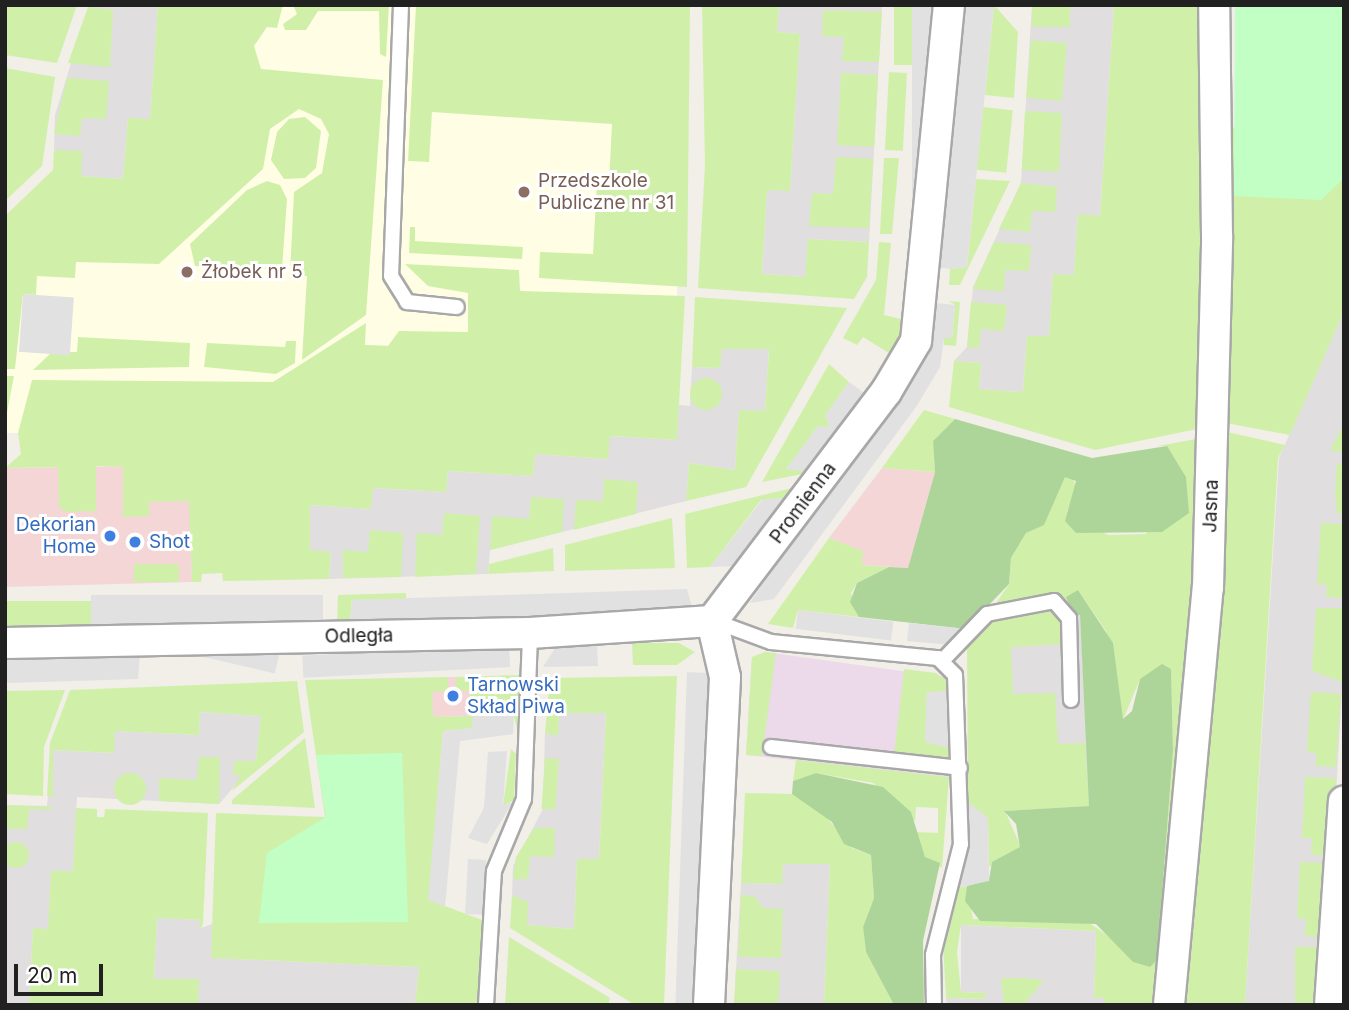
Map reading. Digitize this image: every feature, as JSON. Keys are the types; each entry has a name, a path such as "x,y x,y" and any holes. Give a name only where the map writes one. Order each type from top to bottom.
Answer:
{"street":[{"name":"Promienna","path":"712,621 886,392 916,341 948,5"},
{"name":"Jasna","path":"1169,1005 1208,587 1217,236 1214,5"},
{"name":"Odległa","path":"5,643 530,633 687,627 712,621"},
{"path":"709,1005 725,677 712,621"},
{"path":"1331,1005 1339,962 1344,801"}],"lane":[{"path":"401,5 393,288 407,302 457,307"},
{"path":"942,661 987,614 1054,601 1069,618 1071,700"},
{"path":"712,621 771,642 942,661 958,684 961,844 933,955 934,1005"},
{"path":"486,1005 495,871 524,799 530,633"},
{"path":"772,747 960,768"}],"shaded area":[{"path":"89,5 158,5 150,120 128,118 123,179 81,176 54,150 55,115"},
{"path":"245,5 666,5 678,313 479,348 365,345 315,434 5,433 5,230 179,202"},
{"path":"779,5 882,5 869,242 809,239 805,277 762,274 767,190 790,190 800,34 777,32"},
{"path":"912,5 935,5 935,317 912,317"},
{"path":"962,5 994,5 967,267 950,269 938,267"},
{"path":"1032,5 1114,5 1100,216 1078,215 1074,275 1053,275 1049,337 1027,336 1023,392 979,389 981,363 954,361 967,347 973,287 1021,183"},
{"path":"23,294 74,298 70,355 19,352"},
{"path":"935,303 955,305 952,338 944,338 940,367 916,407 774,599 750,603 932,329"},
{"path":"1344,311 1344,652 1324,1005 1245,1005 1279,458"},
{"path":"769,348 765,412 739,410 735,470 689,463 686,501 490,550 488,574 329,579 331,552 310,551 310,505 371,509 372,488 446,492 448,471 533,476 535,454 608,459 609,436 676,440 679,405 690,406 692,367 720,368 721,349"},
{"path":"849,382 867,395 812,472 786,469 818,426 830,427 825,416"},
{"path":"148,466 190,497 192,582 5,587 5,468"},
{"path":"882,468 935,472 908,568 862,565 862,551 829,538"},
{"path":"792,497 739,566 710,567 762,500"},
{"path":"687,589 692,607 677,613 350,622 352,600"},
{"path":"91,595 323,595 323,624 91,624"},
{"path":"798,610 893,622 891,641 796,629"},
{"path":"1080,614 1090,806 1002,810 992,619"},
{"path":"150,621 280,651 275,673 145,643"},
{"path":"909,623 966,629 951,645 907,641"},
{"path":"597,644 598,666 543,667 557,645"},
{"path":"509,645 510,667 303,678 302,656"},
{"path":"765,652 944,677 950,691 949,777 746,755 752,657"},
{"path":"140,655 138,679 8,683 5,678 5,658"},
{"path":"687,672 709,673 697,1005 675,1004"},
{"path":"448,677 456,677 456,690 470,690 471,716 432,717 432,691 448,691"},
{"path":"950,691 949,748 925,742 927,692"},
{"path":"200,712 261,716 256,762 219,804 77,797 73,872 48,929 33,929 29,1005 5,1005 5,805 47,806 53,750 113,753 115,731 199,735"},
{"path":"606,712 599,859 577,859 574,929 527,925 527,902 512,895 513,866 543,809 545,733 557,735 559,713"},
{"path":"514,713 513,734 460,741 445,907 428,900 443,731 472,728 473,714"},
{"path":"507,751 503,805 513,802 487,844 468,838 484,808 488,752"},
{"path":"968,802 988,818 989,881 956,888 965,865"},
{"path":"468,859 486,860 483,915 465,914"},
{"path":"783,864 830,864 824,1005 734,1005 741,883 781,884"},
{"path":"157,918 201,920 201,928 212,924 212,958 419,967 415,1005 198,1005 198,979 154,979"},
{"path":"961,925 1096,931 1094,997 1104,998 1104,1005 947,1005 946,998 985,999 986,993 961,992"}],"green space":[{"path":"5,5 77,5 57,63 5,55"},
{"path":"158,5 283,5 277,28 267,27 254,46 261,69 383,80 366,315 302,360 307,276 290,274 294,192 322,173 329,134 321,119 299,109 270,129 263,169 159,264 76,262 75,278 37,276 36,295 23,294 15,369 5,369 5,216 53,170 54,150 82,151 81,176 123,179 128,118 150,119"},
{"path":"293,5 389,5 386,57 380,54 379,11 318,11 306,30 285,30 283,24 297,14"},
{"path":"416,5 690,5 687,287 539,278 540,252 593,254 597,182 609,182 612,124 432,112 429,162 408,161"},
{"path":"702,5 779,5 777,32 800,34 790,191 767,190 762,274 805,277 808,239 869,242 867,277 854,299 698,288 705,165"},
{"path":"894,5 912,5 912,65 894,65"},
{"path":"994,5 1018,32 1014,98 985,95"},
{"path":"1032,5 1070,5 1070,27 1032,27"},
{"path":"1114,5 1205,5 1207,427 1095,450 949,407 954,361 981,363 979,389 1023,392 1027,336 1049,336 1053,274 1074,275 1078,214 1100,216"},
{"path":"1235,5 1344,5 1344,178 1321,200 1234,196"},
{"path":"88,7 113,10 110,67 68,63"},
{"path":"823,10 882,12 879,62 842,61 844,37 822,36"},
{"path":"1031,40 1067,43 1062,101 1026,98"},
{"path":"5,68 55,77 42,166 5,201"},
{"path":"889,72 907,73 903,151 885,150"},
{"path":"841,73 878,75 874,147 837,145"},
{"path":"67,78 109,81 106,119 82,118 80,136 54,134"},
{"path":"983,107 1013,110 1006,173 976,170"},
{"path":"1025,111 1062,113 1059,172 1022,170"},
{"path":"305,117 321,131 316,168 305,178 284,179 271,160 277,132 289,119"},
{"path":"1272,126 1344,171 1344,311 1290,435 1226,423 1224,128"},
{"path":"836,157 873,159 869,228 809,226 812,193 833,194"},
{"path":"884,158 899,158 892,234 880,234"},
{"path":"976,179 1010,181 960,285 949,285 950,269 967,267"},
{"path":"267,181 280,185 287,199 282,269 195,266 190,244 247,190"},
{"path":"1021,183 1057,187 1055,212 1032,211 1030,232 999,229"},
{"path":"410,227 415,227 415,241 523,247 522,259 409,253"},
{"path":"879,242 891,243 884,315 905,320 892,355 863,337 857,345 843,338 876,280"},
{"path":"994,242 1031,245 1029,271 1005,270 1004,291 973,289"},
{"path":"405,264 519,270 520,291 685,296 677,440 610,436 608,459 535,454 533,476 448,471 446,492 373,488 371,509 310,505 310,550 331,552 329,579 223,581 222,573 202,574 201,582 192,582 189,501 149,502 149,516 123,517 123,467 96,466 96,511 68,512 59,508 58,467 5,468 21,454 18,433 32,380 273,382 366,323 365,345 388,346 399,331 468,332 468,293 428,286"},
{"path":"695,297 847,308 746,487 686,501 689,463 735,470 739,410 765,411 769,349 722,349 720,368 692,367"},
{"path":"949,301 960,302 956,346 944,345 944,338 952,338 955,305"},
{"path":"971,302 1007,305 1004,331 981,329 979,348 967,347"},
{"path":"78,337 190,343 189,367 33,370 52,352 77,352"},
{"path":"286,341 296,341 295,363 276,374 204,367 207,343 285,347"},
{"path":"829,364 849,382 825,416 833,423 786,468 812,472 762,482"},
{"path":"5,376 14,376 5,423"},
{"path":"706,378 718,382 722,394 718,406 706,410 694,406 690,394 694,382"},
{"path":"924,410 955,419 933,441 935,472 882,468"},
{"path":"955,419 1092,458 1167,446 1186,477 1189,513 1162,532 1076,533 1065,521 1076,481 1065,477 1044,525 1026,533 1011,558 1009,584 966,629 859,617 850,602 857,583 889,567 908,568 935,472 933,441"},
{"path":"1344,424 1344,453 1329,449 1333,445"},
{"path":"1227,432 1285,445 1278,458 1245,1005 1178,1005"},
{"path":"1207,437 1160,1005 1104,1005 1104,998 1094,998 1096,931 961,925 957,952 961,992 986,993 985,999 946,998 943,944 956,888 967,886 973,919 1086,921 1119,943 1133,962 1157,960 1173,750 1171,669 1140,679 1123,720 1106,631 1078,590 1065,644 1011,647 1013,694 1055,693 1058,744 1085,743 1089,806 1005,811 1021,847 989,867 988,819 968,802 967,647 1009,584 1011,558 1026,533 1044,524 1065,476 1072,477 1077,489 1067,512 1108,535 1146,534 1180,467 1166,446 1158,446"},
{"path":"1337,463 1344,466 1344,514 1337,513"},
{"path":"604,479 638,482 636,514 574,530 576,500 603,501"},
{"path":"800,486 792,497 761,500 710,567 687,568 685,514"},
{"path":"531,497 564,499 562,532 490,550 492,516 529,519"},
{"path":"444,513 480,516 476,574 415,577 417,533 442,535"},
{"path":"672,518 675,568 565,571 565,545"},
{"path":"1321,523 1344,524 1344,598 1326,597 1327,585 1317,584"},
{"path":"370,530 403,533 401,577 343,578 343,550 368,552"},
{"path":"829,538 863,551 862,565 889,567 857,583 851,593 859,617 798,610 793,628 768,624"},
{"path":"553,548 554,571 488,574 489,564"},
{"path":"134,564 179,564 179,582 134,582"},
{"path":"1078,590 1113,643 1123,719 1132,711 1140,679 1162,664 1171,669 1173,750 1157,960 1150,967 1133,962 1096,924 980,921 965,901 967,886 989,880 992,862 1020,847 1016,824 1004,811 1089,806 1080,615 1073,615 1066,597"},
{"path":"406,593 406,599 352,600 350,622 337,623 338,595"},
{"path":"5,601 91,601 91,629 5,629"},
{"path":"1316,608 1344,608 1342,682 1312,671"},
{"path":"632,643 679,643 695,652 677,665 633,665"},
{"path":"765,652 776,653 762,756 746,755 752,657"},
{"path":"904,669 936,673 948,682 950,691 927,693 925,741 949,748 949,760 894,755"},
{"path":"520,675 517,728 513,713 474,714 473,728 443,731 429,900 482,920 477,1005 415,1005 419,967 211,958 216,813 325,817 305,680 448,677 448,691 432,692 433,717 470,716 470,691 456,690 456,677"},
{"path":"677,676 664,1005 635,1005 510,928 512,895 528,902 527,925 574,929 577,859 599,859 606,713 559,713 558,736 545,733 550,678"},
{"path":"297,681 304,732 232,791 241,775 233,775 234,761 256,761 261,716 200,712 199,735 115,731 114,753 53,750 53,797 47,796 50,743 70,690"},
{"path":"65,690 44,747 43,796 5,794 5,691"},
{"path":"1311,692 1341,694 1336,767 1316,766 1316,753 1307,752"},
{"path":"305,738 315,808 232,804 232,800"},
{"path":"511,749 516,754 514,800 503,806"},
{"path":"402,753 408,922 259,923 267,853 326,817 316,755"},
{"path":"199,757 220,757 219,804 159,801 159,778 197,780"},
{"path":"545,758 559,759 555,810 541,809"},
{"path":"796,760 949,777 942,868 925,857 915,832 938,833 938,808 916,807 915,821 873,783 816,773 793,781"},
{"path":"130,773 141,778 146,789 141,800 130,805 119,800 114,789 119,778"},
{"path":"816,773 883,787 911,812 925,857 940,863 923,941 924,1005 894,1005 866,952 863,927 874,898 871,855 844,844 832,822 792,794 793,781"},
{"path":"1305,777 1336,778 1332,855 1311,855 1312,838 1302,838"},
{"path":"745,793 792,794 823,813 852,848 871,855 874,898 863,927 866,952 894,1005 824,1005 830,864 783,864 782,884 741,883"},
{"path":"5,805 52,807 52,810 29,809 27,829 5,829"},
{"path":"76,808 97,809 97,817 104,817 105,809 208,813 203,924 200,930 200,920 157,918 154,979 199,979 198,1005 29,1005 33,928 48,929 51,871 73,871"},
{"path":"534,828 555,828 554,857 530,856 528,879 513,879 516,857"},
{"path":"16,842 25,846 29,855 25,864 16,868 7,864 3,855 7,846"},
{"path":"1300,862 1322,863 1318,937 1305,936 1306,919 1297,918"},
{"path":"741,895 754,896 763,908 783,909 781,958 738,957"},
{"path":"509,937 610,998 608,1005 505,1005"},
{"path":"1295,947 1317,947 1317,1005 1295,1005"},
{"path":"736,969 780,971 778,1005 734,1005"},
{"path":"1001,978 1044,981 1023,1005 1004,1005"}],"place":[{"name":"Przedszkole Publiczne nr 31","path":"524,192"},
{"name":"Żłobek nr 5","path":"187,272"},
{"name":"Dekorian Home","path":"110,536"},
{"name":"Shot","path":"135,542"},
{"name":"Tarnowski Skład Piwa","path":"453,696"}]}
